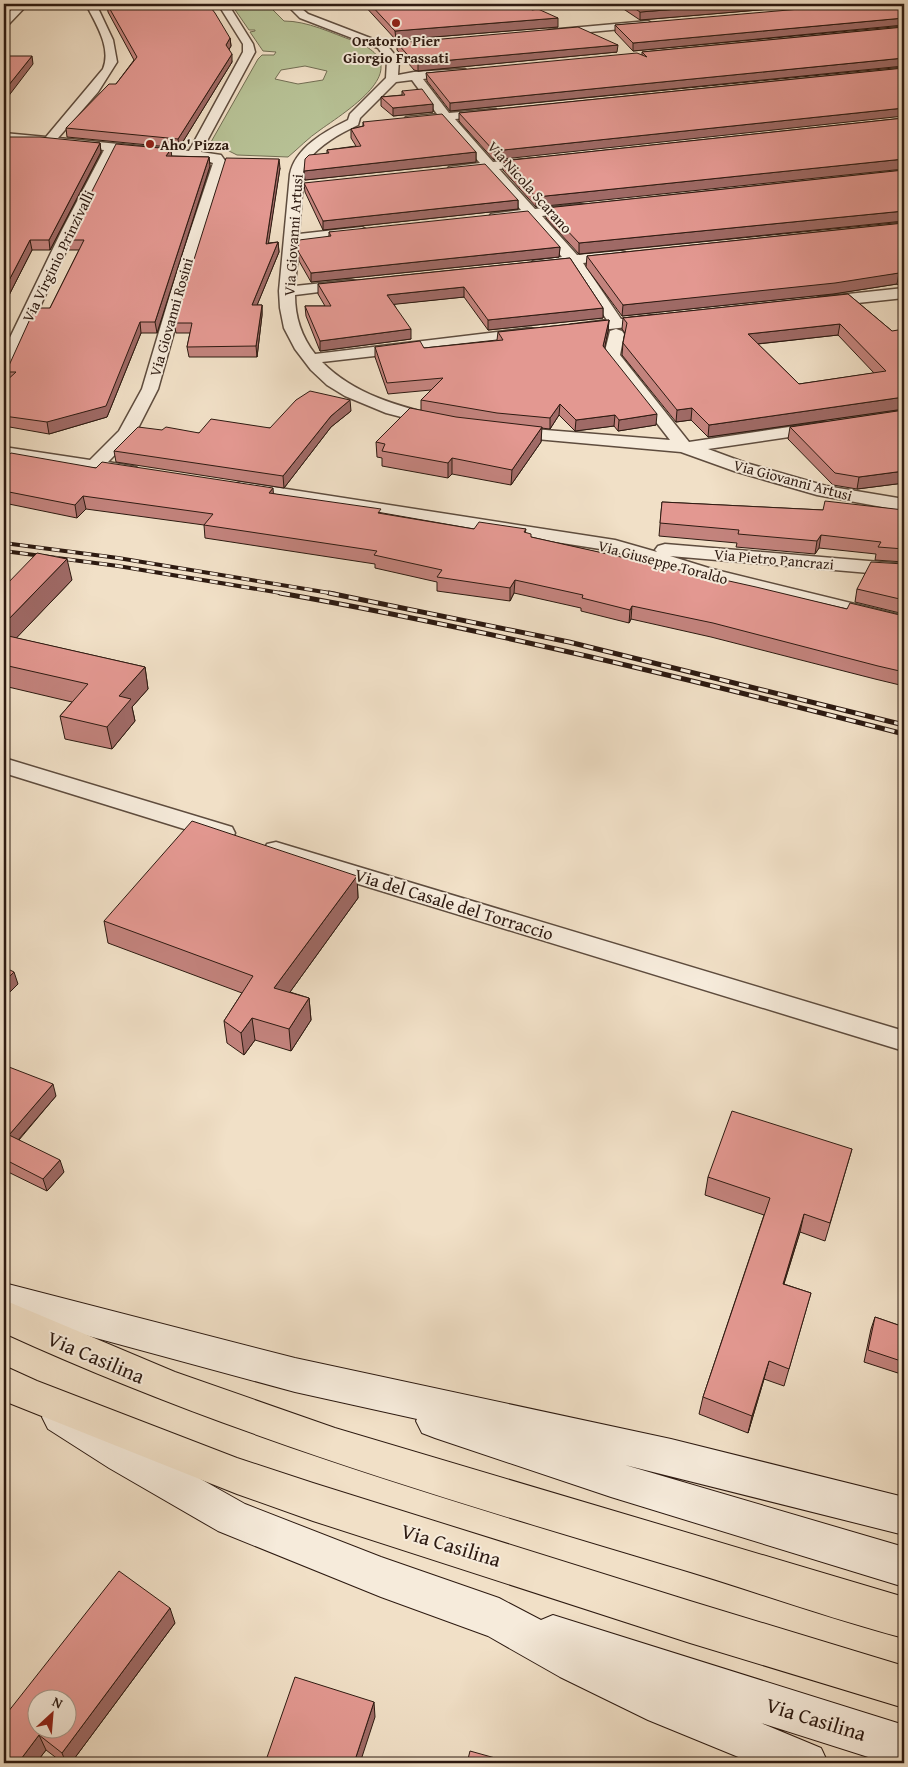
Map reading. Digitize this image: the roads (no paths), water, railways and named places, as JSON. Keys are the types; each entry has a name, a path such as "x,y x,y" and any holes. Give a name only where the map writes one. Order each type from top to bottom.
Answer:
{"main road":[{"path":"4,1298 296,1375 671,1457 904,1516"},
{"name":"Via Casilina","path":"4,1316 76,1350 143,1377 291,1429 474,1488 679,1548 904,1618"},
{"path":"296,1375 611,1479 904,1567"},
{"path":"14,1388 122,1455 232,1518 381,1577 499,1619 575,1662 663,1705 806,1763"},
{"name":"Via Casilina","path":"14,1388 237,1476 313,1502 690,1622 904,1687"},
{"name":"Via Casilina","path":"499,1619 904,1747"}],"street":[{"path":"4,23 23,4"},
{"path":"4,137 193,154 249,52 248,44 223,4"},
{"path":"291,4 304,16 387,46 394,62 392,78 473,70"},
{"path":"49,141 101,78 111,62 108,38 91,5 107,5"},
{"path":"537,34 663,23"},
{"name":"Via Nicola Scarano","path":"414,75 445,116 573,260 616,329"},
{"name":"Via Giovanni Artusi","path":"392,78 354,117 359,123 341,128 301,159 302,163 298,165 296,173 301,186 292,239 287,290 292,328 310,359 322,373 345,390 367,402 404,414 456,425"},
{"path":"396,122 504,110"},
{"name":"Via Virginio Prinzivalli","path":"4,366 69,230 112,147"},
{"name":"Via Giovanni Rosini","path":"94,466 126,434 150,389 185,268 220,164 219,160 213,157 193,154"},
{"path":"442,171 549,159"},
{"path":"480,218 589,207"},
{"path":"292,239 371,230"},
{"path":"524,265 632,254"},
{"path":"287,290 366,282"},
{"path":"805,304 904,293"},
{"path":"310,359 553,330 616,329 666,319"},
{"path":"616,329 612,355 684,448 837,425"},
{"name":"Via Giovanni Artusi","path":"491,430 684,448 824,492 904,505"},
{"path":"4,452 153,475"},
{"name":"Via Giuseppe Toraldo","path":"222,486 615,546 705,574 904,622"},
{"name":"Via Pietro Pancrazi","path":"615,546 904,570"},
{"name":"Via del Casale del Torraccio","path":"4,765 904,1041"}],"railway":[{"path":"4,543 118,558 336,594"},
{"path":"4,551 118,566 287,594"},
{"path":"280,593 515,640 749,695 904,734"},
{"path":"329,593 569,642 904,725"}],"place":[{"name":"Oratorio Pier Giorgio Frassati","path":"396,23"},
{"name":"Aho' Pizza","path":"150,144"}]}
